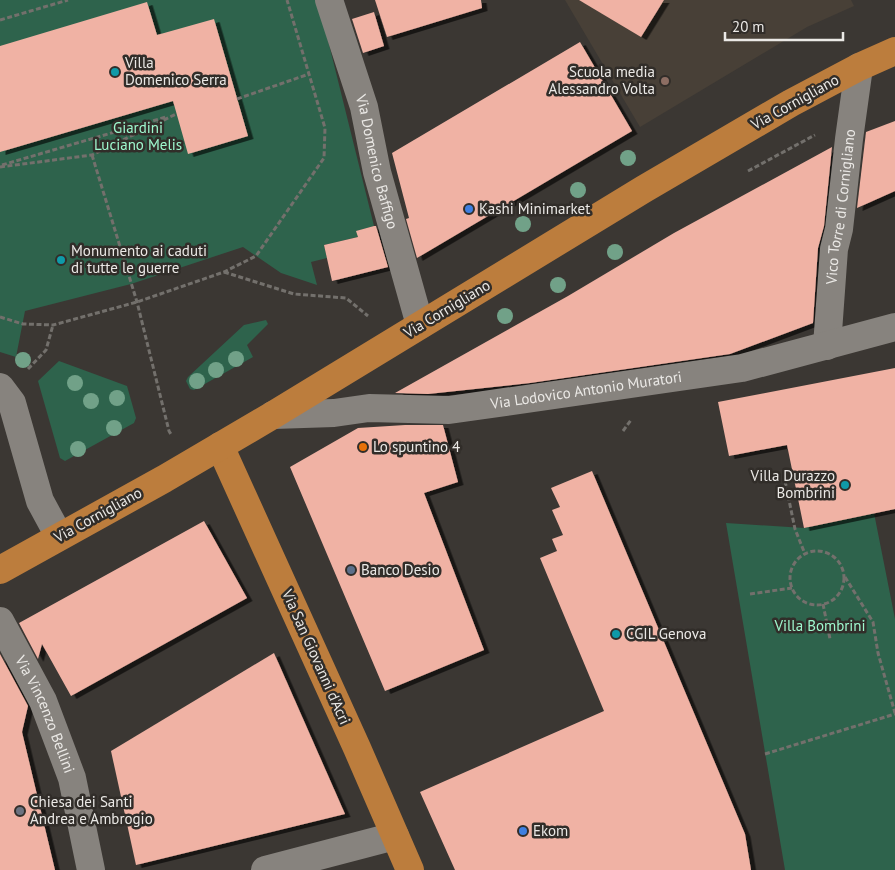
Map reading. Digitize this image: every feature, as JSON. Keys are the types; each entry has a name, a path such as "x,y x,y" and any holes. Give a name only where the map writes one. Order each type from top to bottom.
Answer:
{"main road":[{"name":"Via Cornigliano","path":"0,570 273,415 644,189 791,103 859,67 895,51"},
{"name":"Via San Giovanni d'Acri","path":"220,446 410,870"}],"street":[{"name":"Via Domenico Baffigo","path":"329,0 364,107 377,172 420,325"},
{"name":"Vico Torre di Cornigliano","path":"827,346 834,249 839,229 859,67"},
{"name":"Via Lodovico Antonio Muratori","path":"273,415 334,413 370,408 449,410 742,368 895,328"},
{"path":"0,387 12,403 40,502 59,536"},
{"name":"Via Vincenzo Bellini","path":"0,621 42,701 72,778 91,870"},
{"path":"265,870 395,836"}],"path":[{"path":"0,20 68,0"},
{"path":"0,317 23,324 54,325 136,302 224,272 256,256 324,158 325,128 287,0"},
{"path":"237,99 309,74"},
{"path":"176,114 92,155 0,166 176,114"},
{"path":"92,155 136,302 169,430 188,464"},
{"path":"224,272 294,294 346,298 368,316"},
{"path":"46,350 54,325"},
{"path":"623,431 633,417"},
{"path":"785,481 795,529 805,554"},
{"path":"813,551 831,555 838,560 843,568 844,577 844,585 836,598 822,604 808,604 801,600 792,588 790,580 794,565 805,554 813,551"},
{"path":"765,754 895,713 878,653 872,622 844,577"},
{"path":"750,594 792,588"},
{"path":"822,604 830,640"}],"shaded area":[{"name":"Scuola media Alessandro Volta","path":"565,0 851,0 854,6 807,27 640,127"}],"green space":[{"name":"Giardini Luciano Melis","path":"0,0 318,0 374,226 357,231 358,237 324,245 327,258 311,262 317,285 281,273 243,247 131,284 25,311 16,357 0,352"},
{"path":"266,320 268,324 247,345 253,357 194,390 190,389 186,381 188,377 244,325"},
{"path":"59,361 127,386 136,418 134,423 65,461 60,458 38,381"},
{"name":"Villa Bombrini","path":"874,513 895,619 895,870 785,870 726,523 804,528"}],"building":[{"path":"375,0 481,0 482,8 387,37"},
{"path":"579,0 664,0 641,37"},
{"name":"Villa Domenico Serra","path":"147,2 157,35 214,19 248,136 188,154 173,101 0,152 0,46"},
{"path":"374,12 384,46 363,53 352,19"},
{"path":"580,42 632,131 417,258 406,219 409,218 392,153"},
{"path":"895,121 895,191 857,208 866,132"},
{"path":"832,147 824,226 818,248 813,323 730,354 530,383 428,394 395,393 568,296 674,233"},
{"path":"376,226 388,267 332,281 324,245 358,237 356,231"},
{"name":"Villa Durazzo Bombrini","path":"895,368 895,509 804,528 787,445 729,456 718,402"},
{"path":"443,425 458,482 424,493 484,650 385,691 290,467 358,428"},
{"path":"592,471 745,834 751,870 455,870 420,792 604,711 540,558 557,551 552,539 563,535 552,510 560,507 551,488"},
{"path":"204,521 247,598 71,696 42,644 38,659 19,623"},
{"path":"274,653 345,814 136,865 111,751"},
{"name":"Chiesa dei Santi Andrea e Ambrogio","path":"0,654 28,706 22,732 55,870 0,870"}],"place":[{"name":"Villa Domenico Serra","path":"115,72"},
{"name":"Scuola media Alessandro Volta","path":"665,81"},
{"name":"Kashi Minimarket","path":"469,209"},
{"name":"Monumento ai caduti di tutte le guerre","path":"61,260"},
{"name":"Lo spuntino 4","path":"363,447"},
{"name":"Villa Durazzo Bombrini","path":"845,485"},
{"name":"Banco Desio","path":"351,570"},
{"name":"CGIL Genova","path":"616,634"},
{"name":"Chiesa dei Santi Andrea e Ambrogio","path":"20,811"},
{"name":"Ekom","path":"523,831"}]}
